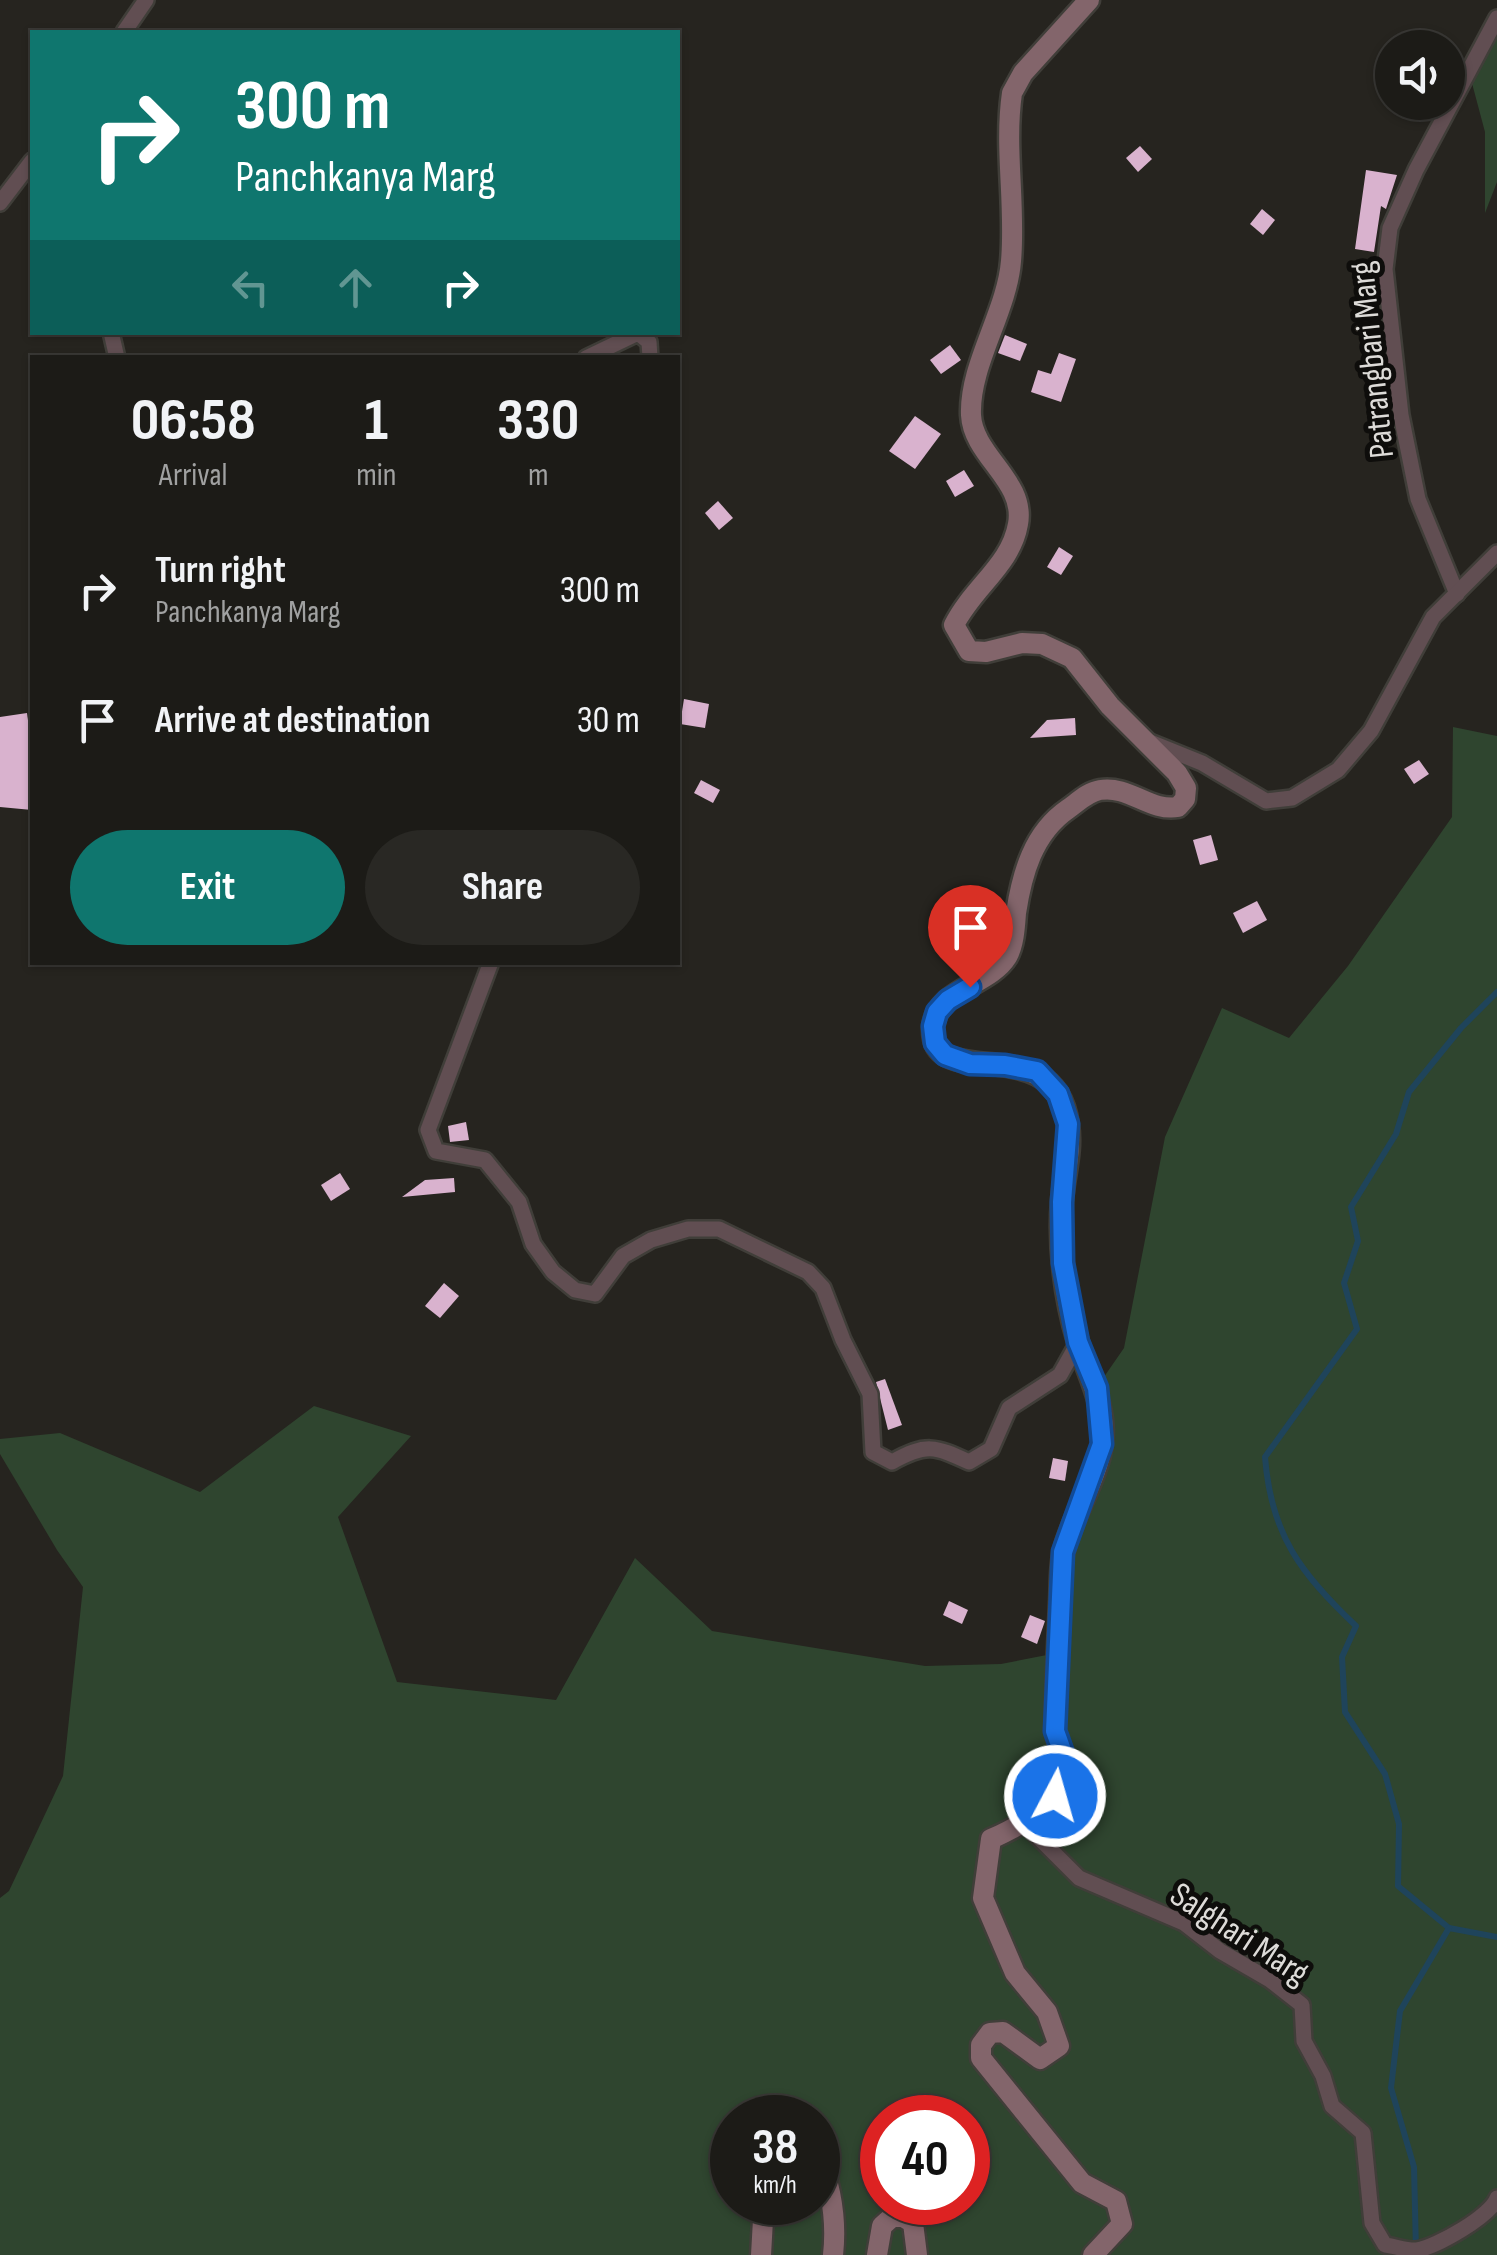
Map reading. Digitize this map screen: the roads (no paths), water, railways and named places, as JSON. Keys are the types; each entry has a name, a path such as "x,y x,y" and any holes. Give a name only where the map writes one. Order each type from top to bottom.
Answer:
{"street":[{"path":"125,30 146,0"},
{"path":"1089,0 1023,73 1012,93 1011,262 998,320 975,386 971,414 975,435 1015,495 1020,518 1012,550 966,601 954,624 969,651 986,652 1022,642 1042,644 1072,658 1110,706 1177,772 1186,788 1185,798 1178,807 1165,809 1114,788 1094,790 1060,814 1030,852 1007,958 991,974 948,1000 937,1012 933,1026 935,1043 945,1055 970,1064 1037,1071 1058,1094 1068,1124 1062,1202 1063,1263 1078,1342 1097,1388 1102,1444 1063,1552 1055,1731 1064,1756 1059,1784 1055,1796 1024,1823 992,1839 982,1898 1015,1972 1048,2012 1059,2046 1040,2059 1003,2032 990,2033 981,2046 981,2058 1082,2183 1116,2201 1122,2224 1094,2255"},
{"name":"Patrangbari Marg","path":"1457,594 1418,498 1401,415 1385,269 1390,228 1416,170 1497,18"},
{"path":"0,203 30,164"},
{"path":"592,355 634,335"},
{"path":"1147,741 1202,763 1266,801 1292,798 1338,770 1371,731 1434,617 1497,553"},
{"path":"490,965 428,1130 436,1150 485,1160 519,1202 533,1244 553,1272 575,1290 595,1294 623,1256 651,1240 688,1229 718,1229 808,1272 823,1288 870,1394 874,1452 892,1462 916,1448 934,1448 970,1462 992,1449 1009,1408 1060,1376 1078,1342"},
{"name":"Salghari Marg","path":"1024,1823 1079,1878 1184,1924 1302,2005 1304,2041 1324,2076 1332,2106 1363,2133 1372,2223 1385,2244 1416,2250 1455,2234 1494,2207 1497,2198"},
{"path":"877,2255 882,2226 892,2217 903,2216 913,2223 916,2255"},
{"path":"761,2255 763,2225"},
{"path":"833,2255 834,2225"}],"waterway":[{"path":"1497,992 1461,1028 1409,1092 1396,1134 1351,1207 1358,1241 1344,1283 1357,1329 1265,1457 1274,1509 1292,1551 1319,1589 1356,1626 1342,1657 1345,1712 1385,1774 1399,1824 1398,1886 1449,1928 1497,1937"},
{"path":"1416,2251 1414,2167 1391,2088 1400,2011 1449,1928"}]}
